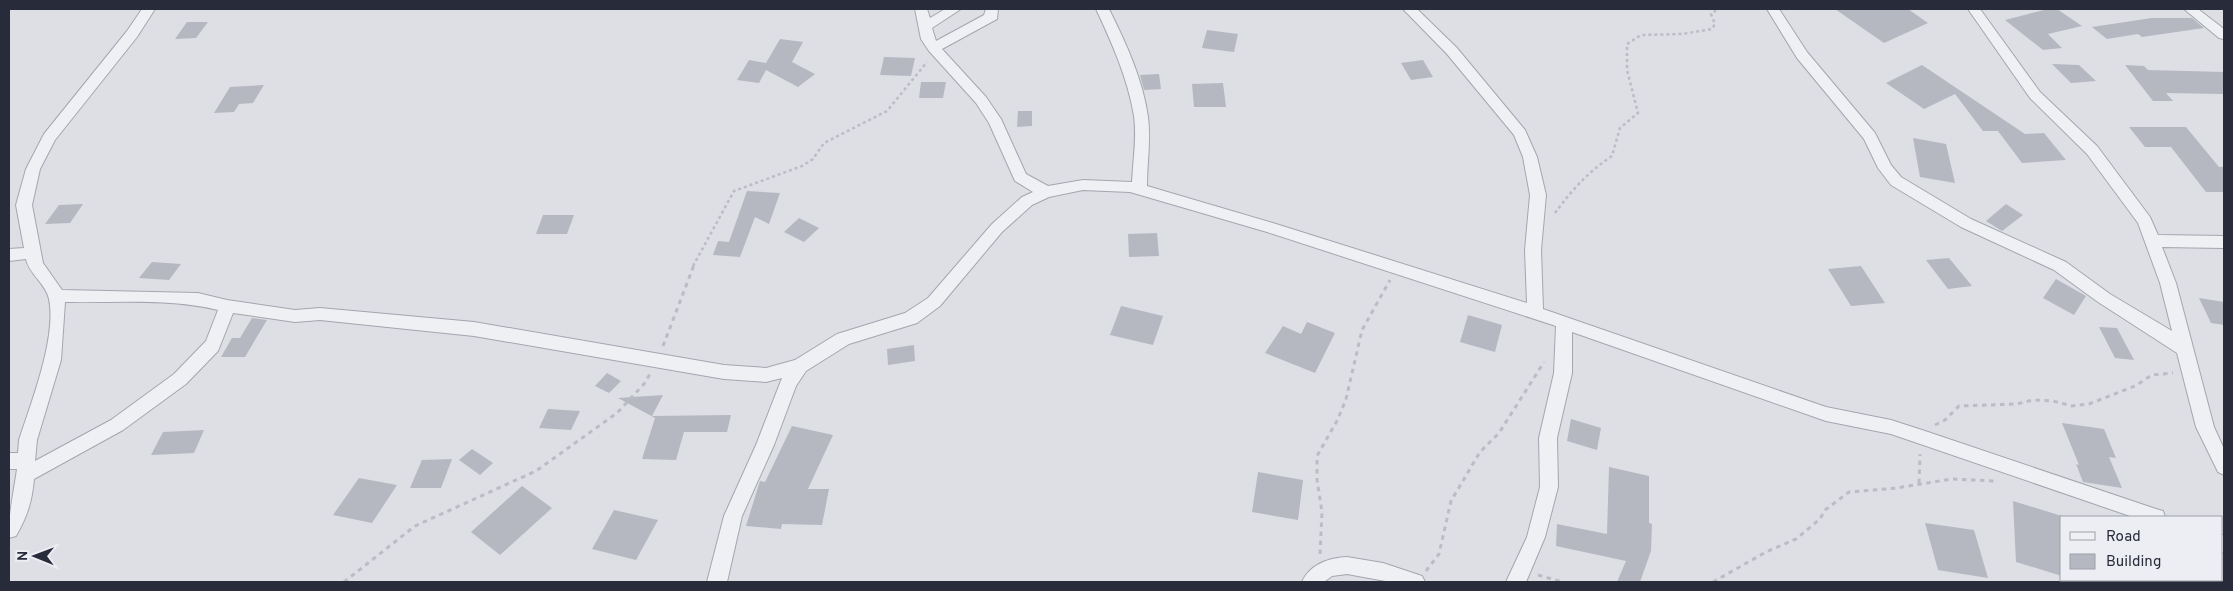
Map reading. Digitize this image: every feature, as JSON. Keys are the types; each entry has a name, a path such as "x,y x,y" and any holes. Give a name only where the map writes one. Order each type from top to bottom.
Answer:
{"street":[{"path":"9,530 19,514 23,500 19,466 52,360 58,315 57,296 51,286 42,278 31,253 24,205 40,153 61,120 132,34 148,9"},
{"path":"921,9 925,26 935,50 981,100 996,122 1020,177 1046,192"},
{"path":"925,26 954,9"},
{"path":"935,50 989,18 993,13 992,9"},
{"path":"1103,9 1124,58 1141,114 1139,189"},
{"path":"1410,9 1452,50 1520,133 1530,157 1538,195 1533,258 1535,311"},
{"path":"1773,9 1802,55 1870,137 1885,168 1896,181 1966,223 2060,266 2104,298 2186,349"},
{"path":"1974,9 2034,95 2092,150 2145,221 2168,282 2205,427 2224,467"},
{"path":"2190,9 2224,34"},
{"path":"57,296 198,299 227,306 295,316 320,314 474,329 724,372 759,375 773,374 800,366 844,339 897,323 922,312 934,302 1007,217 1027,201 1046,192 1084,185 1139,189 1271,228 1535,311 1710,371 1826,414 1891,427 2153,516"},
{"path":"2154,241 2224,242"},
{"path":"9,255 31,253"},
{"path":"19,466 111,431 142,410 175,383 212,346 219,334 227,306"},
{"path":"1515,578 1536,537 1550,487 1548,438 1562,373 1564,322"},
{"path":"716,582 733,516 765,445 788,383 800,366"},
{"path":"1315,579 1333,567 1352,566 1411,580"}],"path":[{"path":"1536,227 1553,215 1570,193 1597,166 1612,156 1620,128 1638,113 1628,76 1627,44 1640,35 1682,34 1712,29 1715,24 1711,14 1718,9"},
{"path":"344,582 415,526 536,471 617,413 644,384 659,360 693,266 734,191 802,166 813,159 827,141 887,111 899,100 935,50"},
{"path":"1315,579 1322,512 1316,480 1317,456 1338,419 1346,399 1362,330 1377,300 1399,269"},
{"path":"1411,580 1426,570 1439,554 1451,501 1480,452 1499,434 1514,412 1546,358"},
{"path":"1919,483 1920,446 1932,427 1945,420 1958,406 1969,404 2017,404 2033,400 2053,401 2072,406 2088,404 2097,398 2135,386 2152,375 2174,373 2193,377"},
{"path":"1713,582 1751,560 1796,539 1820,519 1825,510 1849,492 1942,482 1951,478 1999,481"},
{"path":"1515,578 1562,582"}],"building":[{"path":"1835,9 1908,9 1928,23 1884,43"},
{"path":"2048,9 2057,9 2082,26 2048,34 2062,48 2043,50 2005,20"},
{"path":"2152,18 2192,18 2204,28 2142,37 2138,34 2107,39 2092,27"},
{"path":"187,22 208,22 196,38 175,39"},
{"path":"1207,30 1238,34 1234,52 1202,48"},
{"path":"780,39 803,42 792,62 815,74 798,87 766,70 759,83 737,80 749,60 766,63"},
{"path":"884,57 915,58 911,76 880,75"},
{"path":"1423,60 1433,77 1411,80 1401,63"},
{"path":"2052,64 2079,65 2096,81 2071,83"},
{"path":"1922,65 2025,134 2044,133 2066,160 2022,163 1998,131 1983,131 1955,94 1924,109 1886,83"},
{"path":"2125,65 2144,66 2148,70 2224,72 2224,94 2166,93 2173,101 2153,101"},
{"path":"1159,74 1161,89 1144,90 1140,75"},
{"path":"921,82 946,82 943,98 919,98"},
{"path":"1223,83 1226,107 1194,107 1192,84"},
{"path":"264,85 253,103 239,104 234,112 214,113 230,87"},
{"path":"1018,111 1032,111 1032,126 1017,127"},
{"path":"2129,127 2186,127 2219,167 2224,167 2224,192 2206,192 2171,147 2145,147"},
{"path":"1913,138 1946,144 1955,183 1920,177"},
{"path":"747,191 780,193 769,224 755,217 740,257 713,255 718,241 729,242"},
{"path":"83,204 70,223 45,224 59,205"},
{"path":"2006,204 2023,215 2002,231 1986,221"},
{"path":"543,215 574,215 567,234 536,234"},
{"path":"799,218 819,228 804,242 784,232"},
{"path":"1157,233 1159,256 1129,257 1128,234"},
{"path":"1949,258 1972,286 1948,289 1926,260"},
{"path":"152,262 181,264 169,280 139,278"},
{"path":"1861,266 1885,303 1851,306 1828,269"},
{"path":"2056,279 2086,296 2074,315 2043,298"},
{"path":"2199,298 2224,302 2224,325 2211,323"},
{"path":"1121,306 1163,316 1153,345 1110,335"},
{"path":"1468,315 1502,325 1495,352 1460,342"},
{"path":"252,318 267,320 245,357 221,357 232,338 240,338"},
{"path":"1307,322 1335,333 1315,373 1265,353 1283,326 1301,334"},
{"path":"2099,327 2117,328 2134,360 2115,358"},
{"path":"914,345 915,361 888,365 887,349"},
{"path":"607,373 621,381 609,393 595,386"},
{"path":"663,395 652,416 731,415 727,432 684,432 676,460 642,459 655,418 618,398"},
{"path":"548,409 580,411 571,430 539,428"},
{"path":"1571,419 1601,428 1597,450 1567,441"},
{"path":"2062,423 2104,429 2116,458 2109,457 2122,488 2083,482 2076,464 2079,465"},
{"path":"792,426 833,435 808,489 829,489 822,525 782,524 781,529 746,526 760,481 765,482"},
{"path":"204,430 194,453 151,455 163,432"},
{"path":"472,449 493,463 480,475 459,460"},
{"path":"452,459 441,488 410,488 422,460"},
{"path":"1609,467 1649,476 1649,523 1652,524 1651,551 1640,582 1617,582 1626,561 1556,546 1557,524 1607,534"},
{"path":"1258,472 1303,480 1298,520 1252,512"},
{"path":"359,478 397,485 372,523 333,515"},
{"path":"522,486 552,508 500,555 471,532"},
{"path":"2013,501 2062,516 2060,516 2060,575 2016,562"},
{"path":"614,510 658,520 636,560 592,549"},
{"path":"1925,523 1974,530 1988,578 1938,570"}]}
